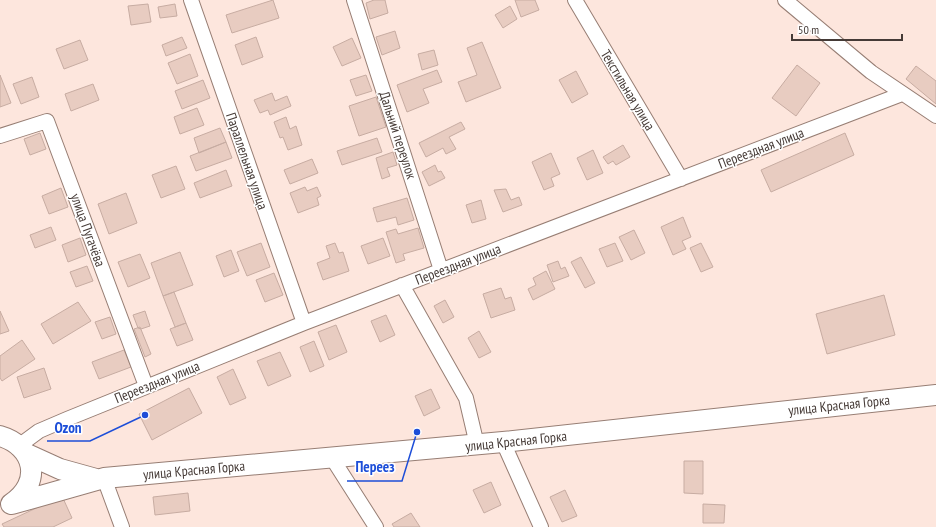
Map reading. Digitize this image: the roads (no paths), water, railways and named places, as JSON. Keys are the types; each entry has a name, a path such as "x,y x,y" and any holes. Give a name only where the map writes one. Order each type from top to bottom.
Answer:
{"street":[{"name":"Параллельная улица","path":"191,0 304,323"},
{"name":"Дальний переулок","path":"354,0 441,270"},
{"name":"Текстильная улица","path":"575,0 681,179"},
{"path":"785,0 872,72 936,116"},
{"name":"Переездная улица","path":"23,450 39,431 146,386 402,285 902,94"},
{"name":"улица Пугачёва","path":"0,136 47,121 146,386"},
{"path":"402,285 466,398 477,445"},
{"name":"улица Красная Горка","path":"100,479 477,445 936,395"},
{"path":"0,436 12,440 23,450 60,469 100,479"},
{"path":"503,442 541,527"},
{"path":"6,506 22,496 29,486 31,474 30,464 23,450"},
{"path":"332,458 376,527"},
{"path":"6,506 100,479"},
{"path":"100,479 122,527"}],"place":[{"name":"Ozon","path":"145,415"},
{"name":"Переез","path":"417,432"}]}
